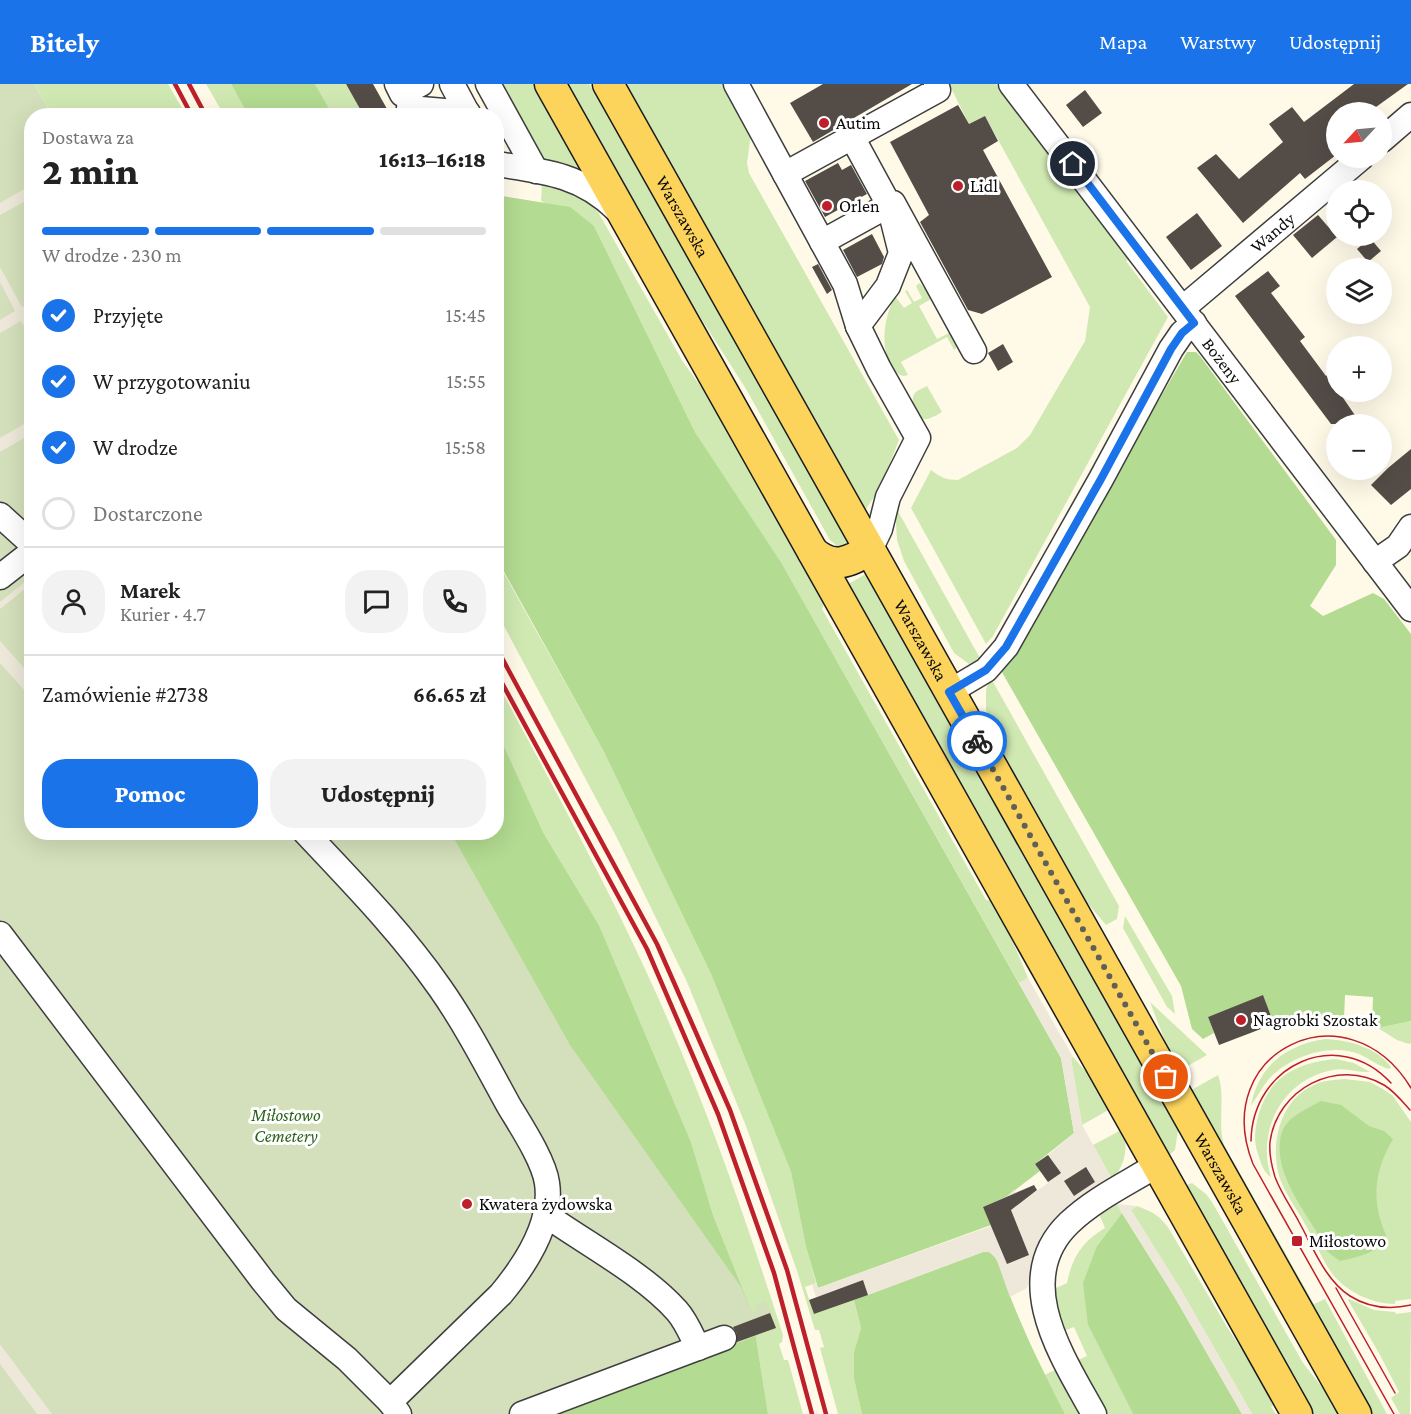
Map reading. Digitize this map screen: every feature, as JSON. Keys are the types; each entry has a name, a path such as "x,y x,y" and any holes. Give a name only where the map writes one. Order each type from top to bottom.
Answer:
{"main road":[{"path":"550,84 1297,1414"},
{"name":"Warszawska","path":"608,84 1356,1414"},
{"path":"813,552 828,562 839,563 850,561 870,550"}],"street":[{"path":"452,84 465,108"},
{"path":"488,84 495,108"},
{"path":"736,84 845,284 858,326 918,438 888,497 877,538 870,550"},
{"path":"785,174 938,90 936,84"},
{"name":"Bożeny","path":"1011,84 1411,609"},
{"path":"408,97 447,108"},
{"path":"1392,131 1411,115"},
{"path":"852,137 889,206 901,253 888,285 858,326"},
{"path":"504,140 511,164 559,175 581,183 608,202 627,221"},
{"name":"Wandy","path":"949,692 986,670 1006,647 1101,479 1167,355 1182,333 1188,316 1350,168"},
{"path":"822,242 893,203 974,351"},
{"path":"0,515 24,537"},
{"path":"1375,562 1398,546 1411,527"},
{"path":"0,577 24,558"},
{"path":"0,934 286,1309 347,1359 394,1408 515,1278 533,1246 546,1215 547,1183 541,1164 477,1047 440,988 402,938 312,840"},
{"path":"1094,1414 1056,1342 1041,1289 1042,1271 1054,1243 1068,1224 1091,1206 1157,1166"},
{"path":"546,1215 638,1277 662,1297 679,1313 698,1348"},
{"path":"522,1414 724,1338"}],"green space":[{"name":"Miłostowo Cemetery","path":"0,84 34,84 48,108 24,108 24,840 455,840 570,1045 741,1287 752,1312 756,1310 755,1305 766,1301 776,1328 555,1414 0,1414"},
{"path":"34,84 168,84 182,108 48,108"},
{"path":"206,84 231,84 244,108 220,108"},
{"path":"231,84 315,84 329,108 244,108"},
{"path":"315,84 346,84 360,108 329,108"},
{"path":"499,84 538,84 585,170 544,164"},
{"path":"563,84 589,84 640,163 849,540 845,546 837,546 830,540 746,389 651,240"},
{"path":"621,84 724,84 751,134 747,163 749,173 899,440 881,486 863,514"},
{"path":"949,84 996,84 1132,258 1126,261 1168,317 993,636 986,644 911,508 931,470 943,478 958,480 1017,448 1030,435 1085,341 1090,307 985,116 969,124"},
{"path":"542,184 558,187 581,196 598,212 683,362 724,418 826,597 822,609 986,900 996,901 1028,978 1019,983 781,562 695,432 594,226 541,201"},
{"path":"504,196 570,207 594,226 695,432 781,562 1061,1058 1074,1133 1035,1164 1040,1171 1006,1197 983,1207 991,1225 818,1288 806,1247 791,1172 711,974 603,750 504,572"},
{"path":"919,283 933,298 919,306 937,339 951,332 956,340 956,348 954,350 947,337 901,362 908,375 904,376 893,368 889,360 885,342 886,323 895,296 904,308 912,303 905,291 907,290 914,302 922,298 916,286"},
{"path":"1187,352 1196,352 1200,356 1336,540 1336,565 1310,606 1323,616 1373,593 1384,599 1411,634 1411,1021 1378,1028 1372,1025 1373,997 1345,995 1344,1018 1308,1016 1274,1024 1263,996 1208,1017 1214,1033 1203,1039 1192,1029 1181,986 999,667 1046,593"},
{"path":"1154,354 1159,357 992,655 988,648 996,640"},
{"path":"927,386 942,412 923,419 916,411 913,396"},
{"path":"895,506 981,660 969,664 954,653 904,561 897,540"},
{"path":"869,572 1179,1124 1175,1150 1166,1158 845,586"},
{"path":"504,573 603,750 711,974 791,1172 806,1247 816,1283 805,1287 814,1314 854,1300 861,1328 854,1352 854,1379 862,1414 838,1414 820,1348 824,1347 819,1330 815,1330 797,1271 746,1126 687,982 616,836 504,626"},
{"path":"992,680 1119,906 1117,919 1106,925 1068,880 1008,767 986,710 986,690 988,683"},
{"path":"504,696 599,874 638,953 674,1035 708,1119 755,1248 783,1335 782,1342 779,1344 784,1360 788,1360 803,1414 768,1414 752,1312 713,1215 691,1142 599,925 544,834 504,746"},
{"name":"Miłostowo Cemetery","path":"504,746 544,834 599,925 691,1142 713,1215 752,1312 768,1414 413,1414 0,883 277,840 504,840"},
{"path":"1125,916 1172,996 1175,1014 1167,1007 1123,928"},
{"path":"1150,1002 1207,1055 1177,1072"},
{"path":"1411,1021 1411,1043 1409,1044 1397,1040 1378,1028"},
{"path":"1325,1039 1361,1046 1378,1054 1391,1067 1385,1068 1359,1054 1348,1051 1323,1051 1311,1054 1299,1058 1278,1071 1266,1082 1251,1106 1260,1080 1276,1060 1298,1046"},
{"path":"1073,1057 1100,1088 1112,1108 1082,1125 1071,1059"},
{"path":"1336,1059 1354,1063 1370,1072 1333,1070 1315,1075 1287,1095 1271,1125 1267,1142 1267,1159 1271,1177 1263,1167 1255,1144 1256,1123 1270,1089 1278,1080 1298,1068"},
{"path":"1218,1075 1224,1145 1314,1304 1325,1299 1387,1414 1369,1414 1188,1092"},
{"path":"1345,1079 1370,1082 1383,1089 1393,1096 1411,1122 1411,1299 1395,1301 1395,1304 1378,1302 1362,1296 1347,1288 1334,1276 1279,1176 1277,1137 1280,1124 1293,1101 1302,1092 1318,1083"},
{"path":"1321,1101 1341,1105 1369,1126 1384,1131 1393,1139 1378,1174 1377,1186 1378,1210 1386,1235 1374,1250 1340,1261 1326,1250 1288,1184 1280,1158 1282,1132 1288,1122"},
{"path":"1123,1129 1125,1156 1117,1174 1112,1179 1093,1145"},
{"path":"1192,1183 1212,1202 1303,1363 1343,1414 1309,1414 1184,1186"},
{"path":"1117,1204 1122,1213 1097,1246 1088,1325 1133,1414 1065,1414 1044,1375 1087,1356 1074,1327 1061,1332 1052,1290 1067,1283 1075,1258 1090,1238 1105,1228 1100,1216 1101,1211"},
{"path":"1137,1206 1155,1214 1169,1229 1227,1327 1277,1403 1271,1407 1276,1414 1252,1414 1181,1290 1131,1210"},
{"path":"1122,1213 1174,1296 1242,1414 1133,1414 1088,1325 1083,1283 1097,1246"},
{"path":"983,1252 989,1252 998,1263 1027,1336 1065,1414 862,1414 854,1379 854,1352 861,1328 854,1300"},
{"path":"1349,1299 1374,1310 1396,1314 1411,1312 1410,1414 1400,1414 1391,1398 1399,1392"}],"shaded area":[{"path":"24,189 24,202 0,215 0,203"},
{"path":"0,267 22,307 24,306 24,326 21,321 0,333 0,320 15,311 0,282"},
{"path":"24,424 24,438 0,452 0,438"},
{"path":"24,583 24,590 0,609 0,602"},
{"path":"0,641 24,668 24,690 0,663"},
{"path":"1028,978 1073,1057 1071,1059 1082,1125 1112,1179 1083,1196 1057,1218 1038,1247 1027,1288 1010,1297 996,1258 989,1252 983,1252 868,1295 863,1280 816,1297 812,1285 816,1283 818,1288 991,1226 990,1222 1012,1212 1006,1197 1014,1190 1022,1201 1048,1183 1043,1176 1056,1166 1048,1155 1074,1133 1061,1058 1019,983"},
{"path":"1117,1204 1137,1206 1131,1210 1181,1290 1252,1414 1242,1414 1174,1296"},
{"path":"0,1344 52,1414 37,1414 0,1364"}],"building":[{"path":"346,84 373,84 386,108 360,108"},
{"name":"Autim","path":"823,84 912,84 813,142 790,103"},
{"path":"1354,84 1408,84 1383,102 1330,102"},
{"path":"1085,90 1102,113 1083,127 1066,105"},
{"name":"Lidl","path":"958,105 969,124 985,116 998,141 983,150 1052,277 982,314 968,310 920,222 929,215 890,142"},
{"path":"1326,105 1326,163 1305,179 1300,173 1243,223 1197,168 1216,154 1239,179 1283,142 1269,124 1292,107 1304,122"},
{"name":"Orlen","path":"838,163 842,170 851,165 867,194 825,217 805,181"},
{"path":"1197,213 1222,246 1191,270 1166,237"},
{"path":"1318,215 1326,224 1326,246 1312,258 1293,235"},
{"path":"872,234 884,257 882,264 857,277 843,250"},
{"path":"1361,246 1377,246 1381,251 1373,258 1365,258 1357,249"},
{"path":"818,264 832,290 827,294 812,267"},
{"path":"1268,271 1280,286 1271,293 1305,337 1300,341 1326,376 1326,402 1346,402 1354,414 1326,414 1326,417 1235,296"},
{"path":"1003,344 1013,362 998,371 988,353"},
{"path":"1411,449 1411,489 1391,505 1371,485 1376,480 1392,480 1392,465"},
{"name":"Nagrobki Szostak","path":"1263,995 1274,1024 1219,1045 1208,1017"},
{"path":"1048,1155 1061,1173 1048,1182 1035,1164"},
{"path":"1086,1167 1095,1182 1074,1196 1064,1181"},
{"path":"1034,1185 1037,1190 1011,1210 1029,1255 1007,1264 983,1207"},
{"path":"863,1280 868,1295 814,1314 809,1300"},
{"path":"770,1313 776,1328 737,1342 737,1334 733,1327"}],"tram line":[{"path":"1394,1414 1253,1164 1244,1124 1250,1090 1267,1063 1292,1045 1321,1037 1353,1040 1384,1057 1411,1088"},
{"path":"1251,1141 1255,1114 1266,1092 1282,1074 1302,1062 1324,1056 1347,1057 1370,1066 1391,1083"},
{"path":"1410,1110 1388,1087 1366,1077 1347,1075 1329,1077 1312,1083 1297,1093 1284,1107 1275,1123 1270,1142 1270,1155 1277,1183 1320,1262 1333,1281 1350,1296 1364,1303 1387,1308 1411,1305"},
{"path":"1336,1288 1395,1393"}],"railway":[{"path":"175,84 188,108"},
{"path":"189,84 202,108"},
{"path":"504,662 657,944 730,1110 787,1270 826,1414"},
{"path":"504,687 647,949 718,1114 774,1273 812,1414"}],"way so far":[{"path":"977,741 1166,1077"}],"place":[{"name":"Autim","path":"824,123"},
{"name":"Lidl","path":"958,186"},
{"name":"Orlen","path":"827,206"},
{"name":"Nagrobki Szostak","path":"1241,1020"},
{"name":"Kwatera żydowska","path":"467,1204"},
{"name":"Miłostowo","path":"1297,1241"}],"route":[{"path":"977,741 949,692 986,670 996,662 1006,647 1101,479 1174,343 1194,323 1073,164"}]}
